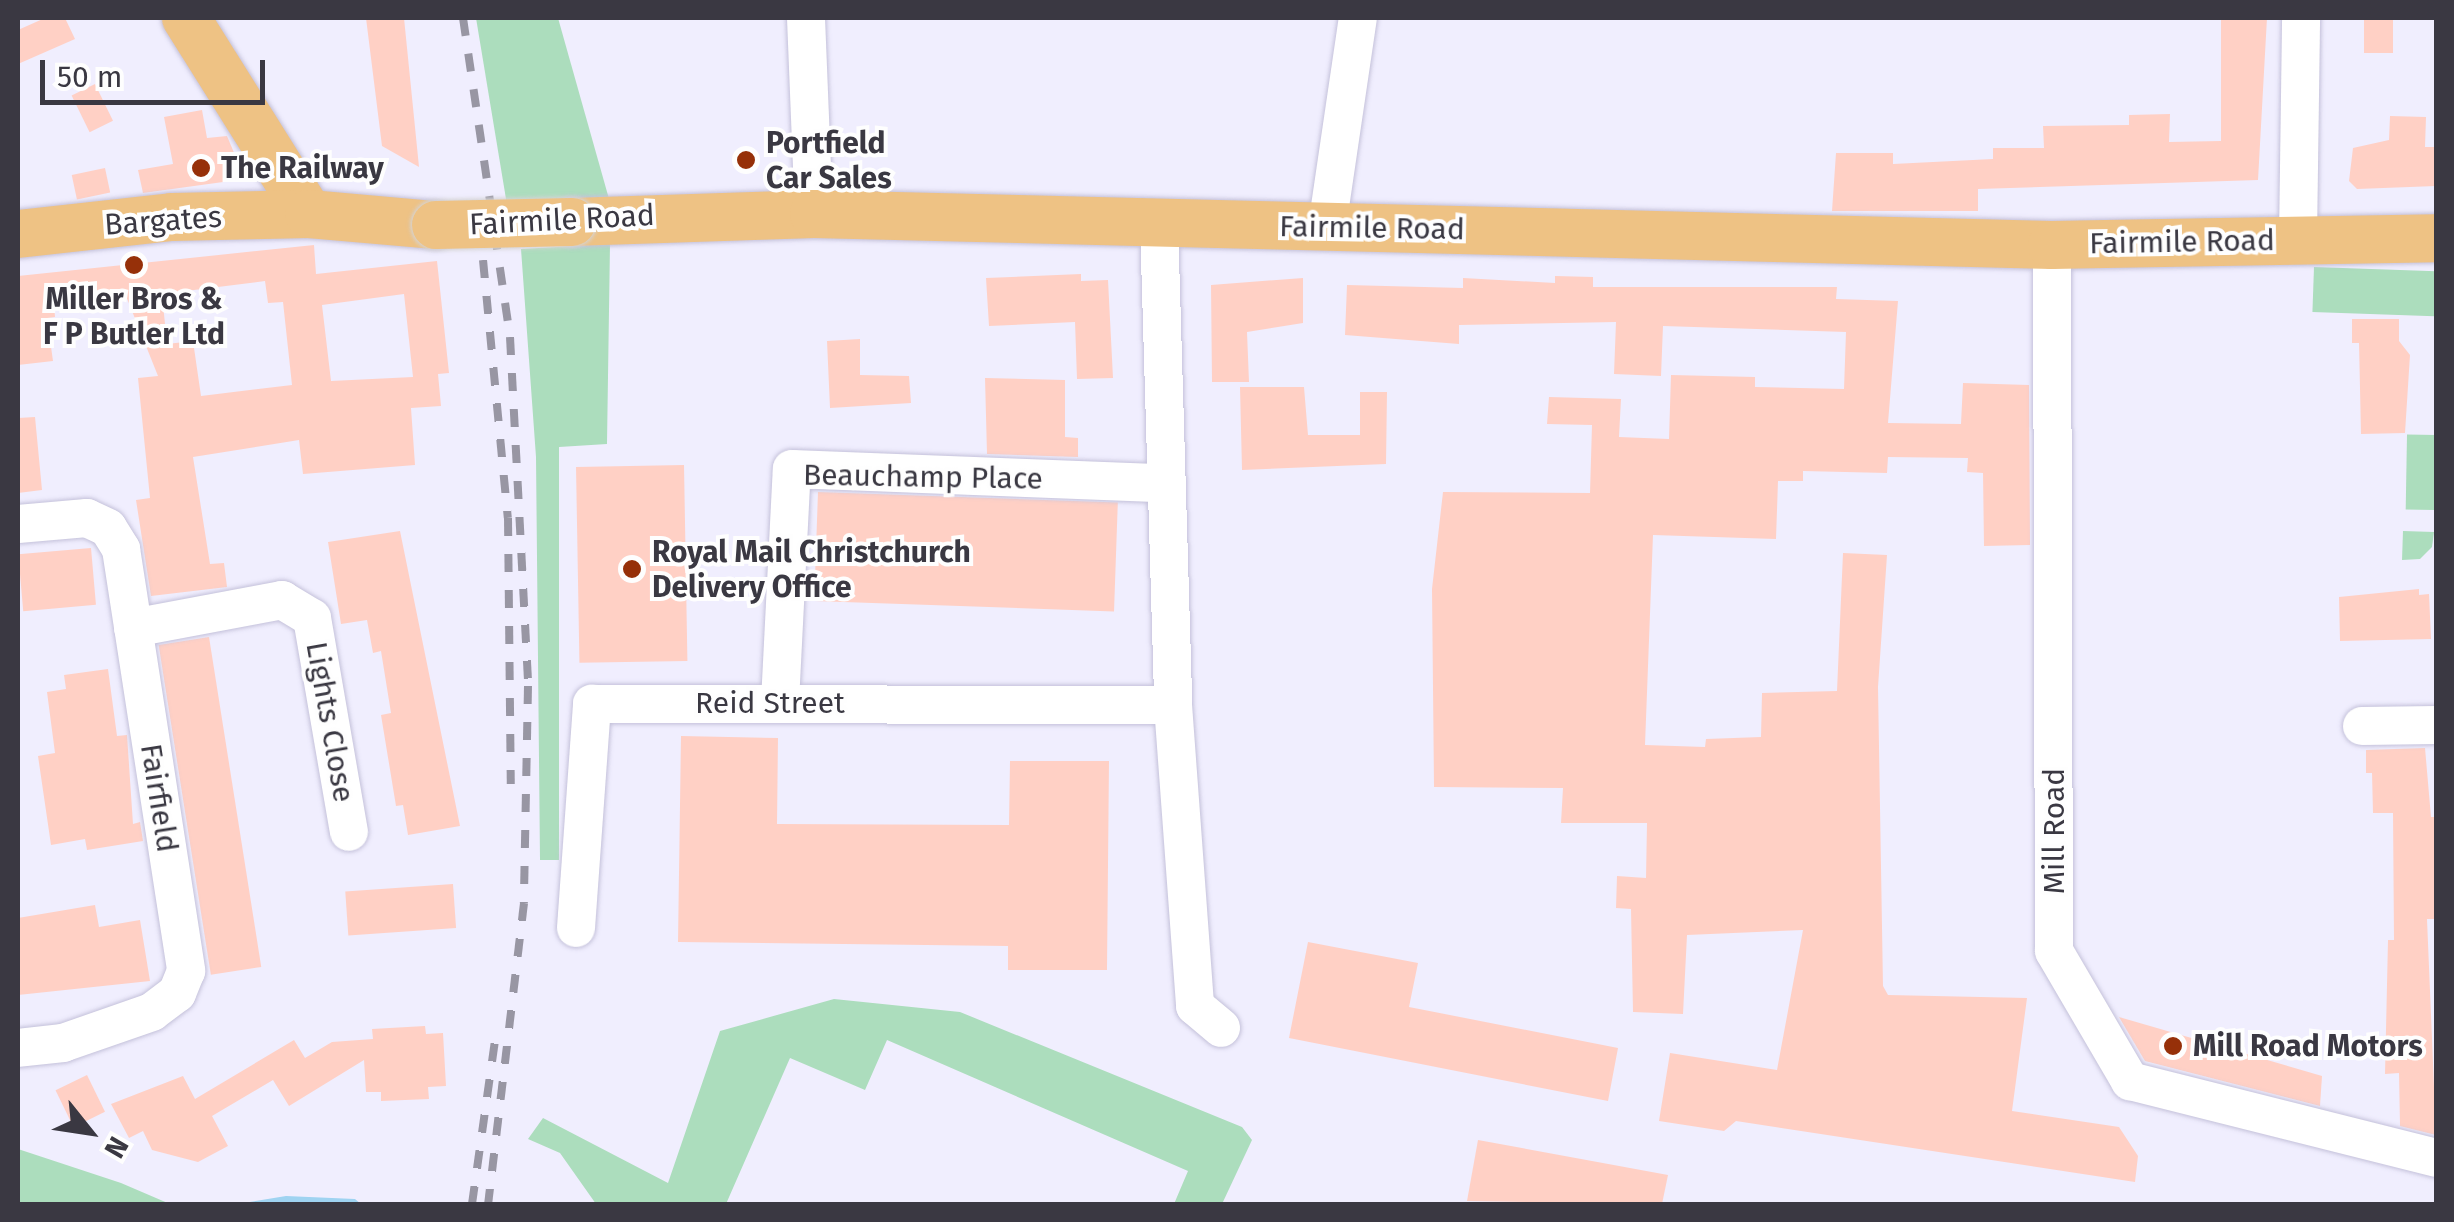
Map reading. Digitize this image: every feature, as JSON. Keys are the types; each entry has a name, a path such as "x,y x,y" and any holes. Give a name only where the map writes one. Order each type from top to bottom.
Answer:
{"main road":[{"path":"186,18 308,214"},
{"name":"Fairmile Road","path":"308,214 436,225 814,214 2052,245 2436,238"},
{"name":"Bargates","path":"18,234 172,217 308,214"}],"street":[{"path":"806,18 814,214"},
{"path":"1326,227 1358,18"},
{"path":"2298,239 2301,18"},
{"path":"1159,223 1163,483 1172,705 1195,1006 1222,1028"},
{"name":"Mill Road","path":"2052,245 2054,951 2130,1081 2436,1158"},
{"name":"Beauchamp Place","path":"780,702 792,469 1163,483"},
{"name":"Fairfield","path":"18,524 87,518 108,528 121,549 186,971 177,993 152,1012 63,1043 18,1048"},
{"name":"Lights Close","path":"134,628 282,600 312,618 349,832"},
{"name":"Reid Street","path":"576,928 592,704 1172,705"},
{"path":"2362,726 2436,725"}],"green space":[{"path":"476,18 558,18 611,206 507,205"},
{"path":"610,244 607,444 559,447 559,860 540,860 536,457 521,249"},
{"path":"2314,267 2436,271 2434,316 2312,312"},
{"path":"2407,434 2436,435 2435,510 2406,509"},
{"path":"2403,531 2434,532 2432,547 2420,559 2402,560"},
{"path":"834,999 960,1012 1242,1127 1252,1140 1222,1204 1174,1204 1188,1171 887,1040 865,1090 790,1058 726,1204 596,1204 560,1153 528,1139 543,1118 668,1183 720,1031"},
{"path":"18,1149 121,1183 170,1204 18,1204"}],"water":[{"path":"286,1196 355,1199 361,1204 237,1204"}],"building":[{"path":"45,18 65,18 75,39 18,64 18,30"},
{"path":"366,18 404,18 419,167 382,146"},
{"path":"2221,18 2267,18 2258,180 1978,189 1978,211 1832,211 1836,153 1893,153 1893,164 1993,159 1993,148 2044,148 2043,126 2129,125 2129,115 2170,114 2169,142 2221,141"},
{"path":"2364,18 2393,18 2393,53 2364,53"},
{"path":"95,84 113,121 90,132 72,95"},
{"path":"202,110 207,138 227,136 245,179 143,193 138,170 173,164 164,117"},
{"path":"2390,116 2426,117 2425,147 2436,147 2436,186 2357,189 2349,181 2353,148 2389,140"},
{"path":"105,168 110,192 77,200 72,175"},
{"path":"314,245 316,274 437,261 449,373 438,374 441,406 411,408 415,465 303,474 299,440 193,457 210,564 224,563 227,587 151,596 136,500 150,498 138,378 158,376 126,296 54,304 55,317 47,318 53,361 18,365 18,276","holes":["265,281 268,303 283,302 292,385 201,396 193,341 167,344 162,294","404,294 413,377 331,381 322,305"]},
{"path":"1081,274 1081,281 1108,280 1113,378 1077,379 1075,322 989,326 986,278"},
{"path":"1555,276 1593,277 1593,287 1837,287 1836,299 1898,301 1888,423 1961,424 1963,383 2029,385 2030,545 1984,546 1983,473 1967,472 1968,458 1888,457 1887,473 1803,471 1803,481 1778,481 1776,539 1653,535 1645,745 1705,747 1706,739 1761,737 1762,693 1837,691 1843,553 1887,555 1878,687 1883,986 1888,995 2027,998 2012,1111 2119,1127 2138,1156 2135,1182 1736,1121 1724,1131 1659,1121 1670,1053 1777,1070 1803,930 1687,935 1683,1014 1633,1012 1631,909 1616,908 1617,876 1646,878 1647,823 1561,823 1563,788 1434,787 1432,589 1443,492 1590,493 1592,425 1547,424 1549,397 1621,399 1619,437 1669,439 1671,375 1755,377 1755,387 1844,389 1846,332 1663,326 1661,376 1614,374 1616,322 1459,325 1459,344 1345,335 1347,285 1463,288 1463,278 1555,283"},
{"path":"1303,278 1303,323 1247,332 1249,382 1212,382 1211,285"},
{"path":"2352,319 2399,319 2399,341 2410,355 2405,433 2361,434 2359,343 2352,343"},
{"path":"860,339 860,375 909,376 911,403 830,408 827,341"},
{"path":"985,378 1065,380 1065,437 1078,438 1078,457 987,454"},
{"path":"1240,387 1304,387 1308,435 1360,435 1360,392 1387,392 1386,464 1242,470"},
{"path":"35,417 42,490 18,493 18,418"},
{"name":"Royal Mail Christchurch Delivery Office","path":"684,465 687,661 579,663 576,467"},
{"path":"818,492 1118,502 1114,611 814,601"},
{"path":"400,531 460,826 408,835 403,805 396,806 381,715 391,713 381,651 373,653 367,620 341,624 328,542"},
{"path":"91,548 96,605 23,611 18,554"},
{"path":"2419,589 2419,595 2429,594 2431,639 2340,641 2339,597"},
{"path":"209,637 261,967 211,975 159,645"},
{"path":"108,669 117,736 127,735 133,824 140,822 143,841 87,850 85,839 51,845 38,756 55,753 47,692 66,689 64,675"},
{"path":"681,736 778,738 777,824 1009,825 1010,761 1109,761 1107,970 1008,970 1008,946 678,942"},
{"path":"2425,748 2431,817 2436,817 2436,919 2427,919 2436,1135 2400,1126 2399,1073 2385,1074 2388,940 2394,940 2393,813 2373,813 2372,773 2366,773 2366,750"},
{"path":"453,884 456,928 348,935 345,892"},
{"path":"95,905 99,927 140,920 150,981 18,995 18,918"},
{"path":"1308,942 1418,963 1409,1007 1618,1048 1608,1101 1289,1038"},
{"name":"Mill Road Motors","path":"2119,1017 2322,1076 2320,1106 2145,1061"},
{"path":"425,1026 426,1034 443,1033 446,1086 428,1087 429,1099 381,1101 381,1092 366,1092 364,1060 289,1106 273,1080 212,1116 228,1146 198,1162 152,1150 143,1131 129,1138 111,1104 183,1076 195,1099 294,1040 305,1058 332,1042 373,1039 372,1029"},
{"path":"87,1075 105,1112 74,1127 56,1090"},
{"path":"1478,1140 1668,1175 1662,1204 1467,1201"}],"railway":[{"path":"463,18 510,337 528,686 524,903 488,1204"},
{"path":"483,260 508,518 511,784"},
{"path":"472,1204 496,1033"}],"place":[{"name":"Portfield Car Sales","path":"746,160"},
{"name":"The Railway","path":"201,168"},
{"name":"Miller Bros & F P Butler Ltd","path":"134,265"},
{"name":"Royal Mail Christchurch Delivery Office","path":"632,569"},
{"name":"Mill Road Motors","path":"2173,1046"}]}
